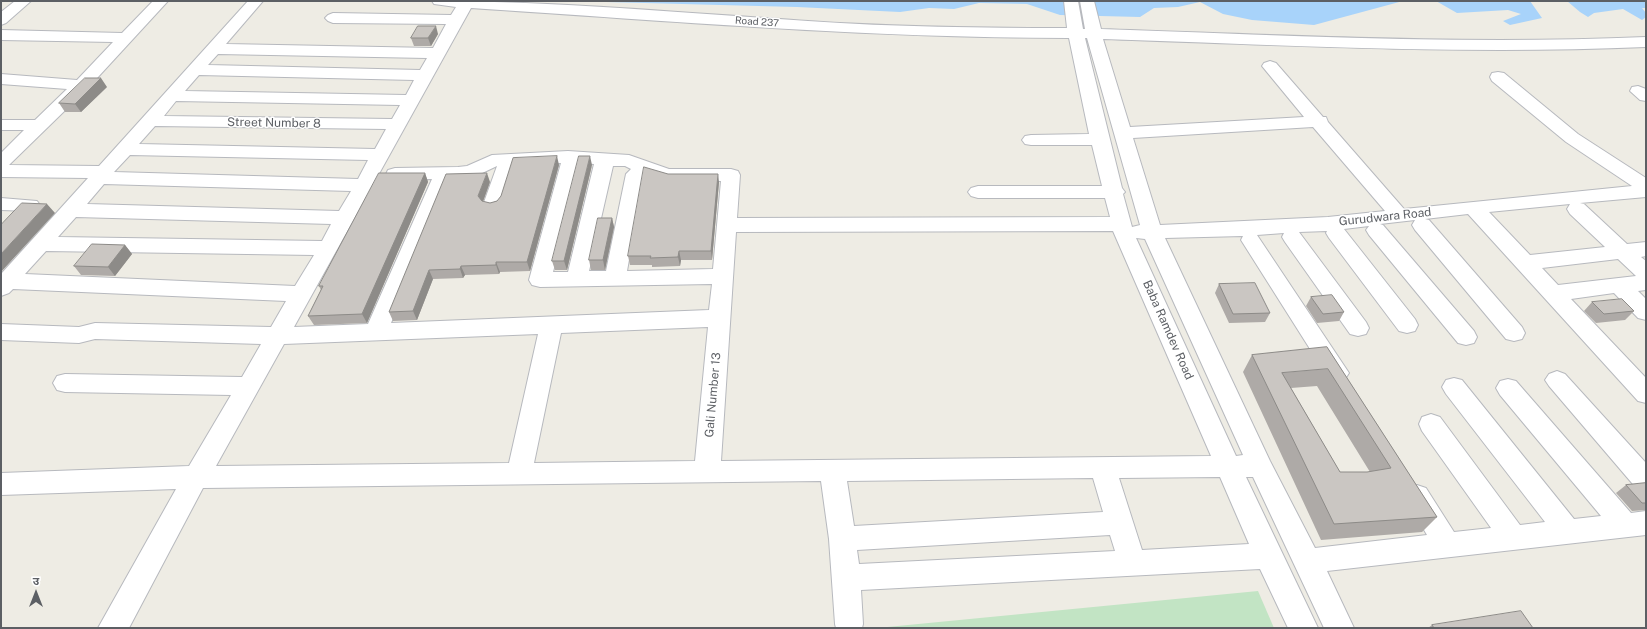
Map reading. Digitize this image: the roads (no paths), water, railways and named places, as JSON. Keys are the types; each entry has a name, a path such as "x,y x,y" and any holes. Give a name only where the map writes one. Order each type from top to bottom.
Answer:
{"street":[{"path":"1,20 24,1"},
{"path":"1,163 81,85 161,1"},
{"path":"5,281 40,244 256,1"},
{"name":"Road 237","path":"439,1 462,11 983,32 1081,21 1449,46 1580,45 1646,42"},
{"path":"1087,1 1081,21 1122,133 1155,238 1260,466 1308,561 1339,628"},
{"path":"333,18 462,11"},
{"path":"113,628 196,477 363,185 384,165 398,124 462,11"},
{"name":"Baba Ramdev Road","path":"1081,21 1100,140 1125,234 1268,556 1303,628"},
{"path":"1,35 125,38"},
{"path":"213,49 439,53"},
{"path":"1270,66 1320,121 1400,216"},
{"path":"194,70 426,75"},
{"path":"1498,77 1645,198"},
{"path":"1,79 81,85"},
{"path":"172,96 412,100"},
{"name":"Street Number 8","path":"149,121 398,124"},
{"path":"1122,133 1320,121"},
{"path":"1,125 40,125"},
{"path":"1031,140 1100,140"},
{"path":"125,149 384,165 458,173 471,171 492,161 508,160 493,205"},
{"name":"Gali Number 13","path":"508,160 568,158 620,160 669,175 731,175 707,472"},
{"path":"571,162 540,280 723,276"},
{"path":"577,279 604,163"},
{"path":"1,171 363,185"},
{"path":"615,278 635,174"},
{"path":"376,332 440,181"},
{"path":"978,192 1115,192"},
{"name":"Gurudwara Road","path":"1155,238 1400,216 1577,209 1645,198"},
{"name":"Gurudwara Road","path":"727,225 1125,234 1155,238 1251,240 1376,230 1422,225 1478,213 1645,198"},
{"path":"1,204 30,205"},
{"path":"1577,209 1646,273"},
{"path":"70,210 345,218"},
{"path":"1478,213 1646,394"},
{"path":"1422,225 1514,333"},
{"path":"1376,230 1466,337"},
{"path":"1336,233 1407,324"},
{"path":"1292,237 1358,328"},
{"path":"1251,240 1350,393"},
{"path":"40,244 328,248"},
{"path":"1524,263 1646,249"},
{"path":"5,281 301,294"},
{"path":"1553,294 1646,282"},
{"path":"1620,286 1646,312"},
{"path":"1,332 79,335 95,331 277,336 719,318"},
{"path":"518,474 551,325"},
{"path":"1557,380 1646,481"},
{"path":"64,383 248,386"},
{"path":"1454,387 1568,532"},
{"path":"1508,388 1636,524"},
{"path":"1431,424 1514,538"},
{"path":"1,484 196,477 1260,466"},
{"path":"1103,467 1119,523 1133,563"},
{"path":"832,471 843,539 849,624"},
{"path":"1406,479 1448,546"},
{"path":"843,539 1119,523"},
{"path":"1308,561 1636,524"},
{"path":"845,578 1268,556"}],"water":[{"path":"568,1 1403,1 1314,25 1252,20 1223,14 1200,2 1178,7 1154,8 1140,17 1060,15 1027,4 979,3 954,9 929,8 900,12 797,7"},
{"path":"1436,1 1530,1 1542,18 1510,25 1503,21 1521,14 1508,10 1457,13"},
{"path":"1567,1 1646,1 1646,8 1642,8 1646,13 1646,17 1642,20 1623,9 1594,13 1588,17"}]}
